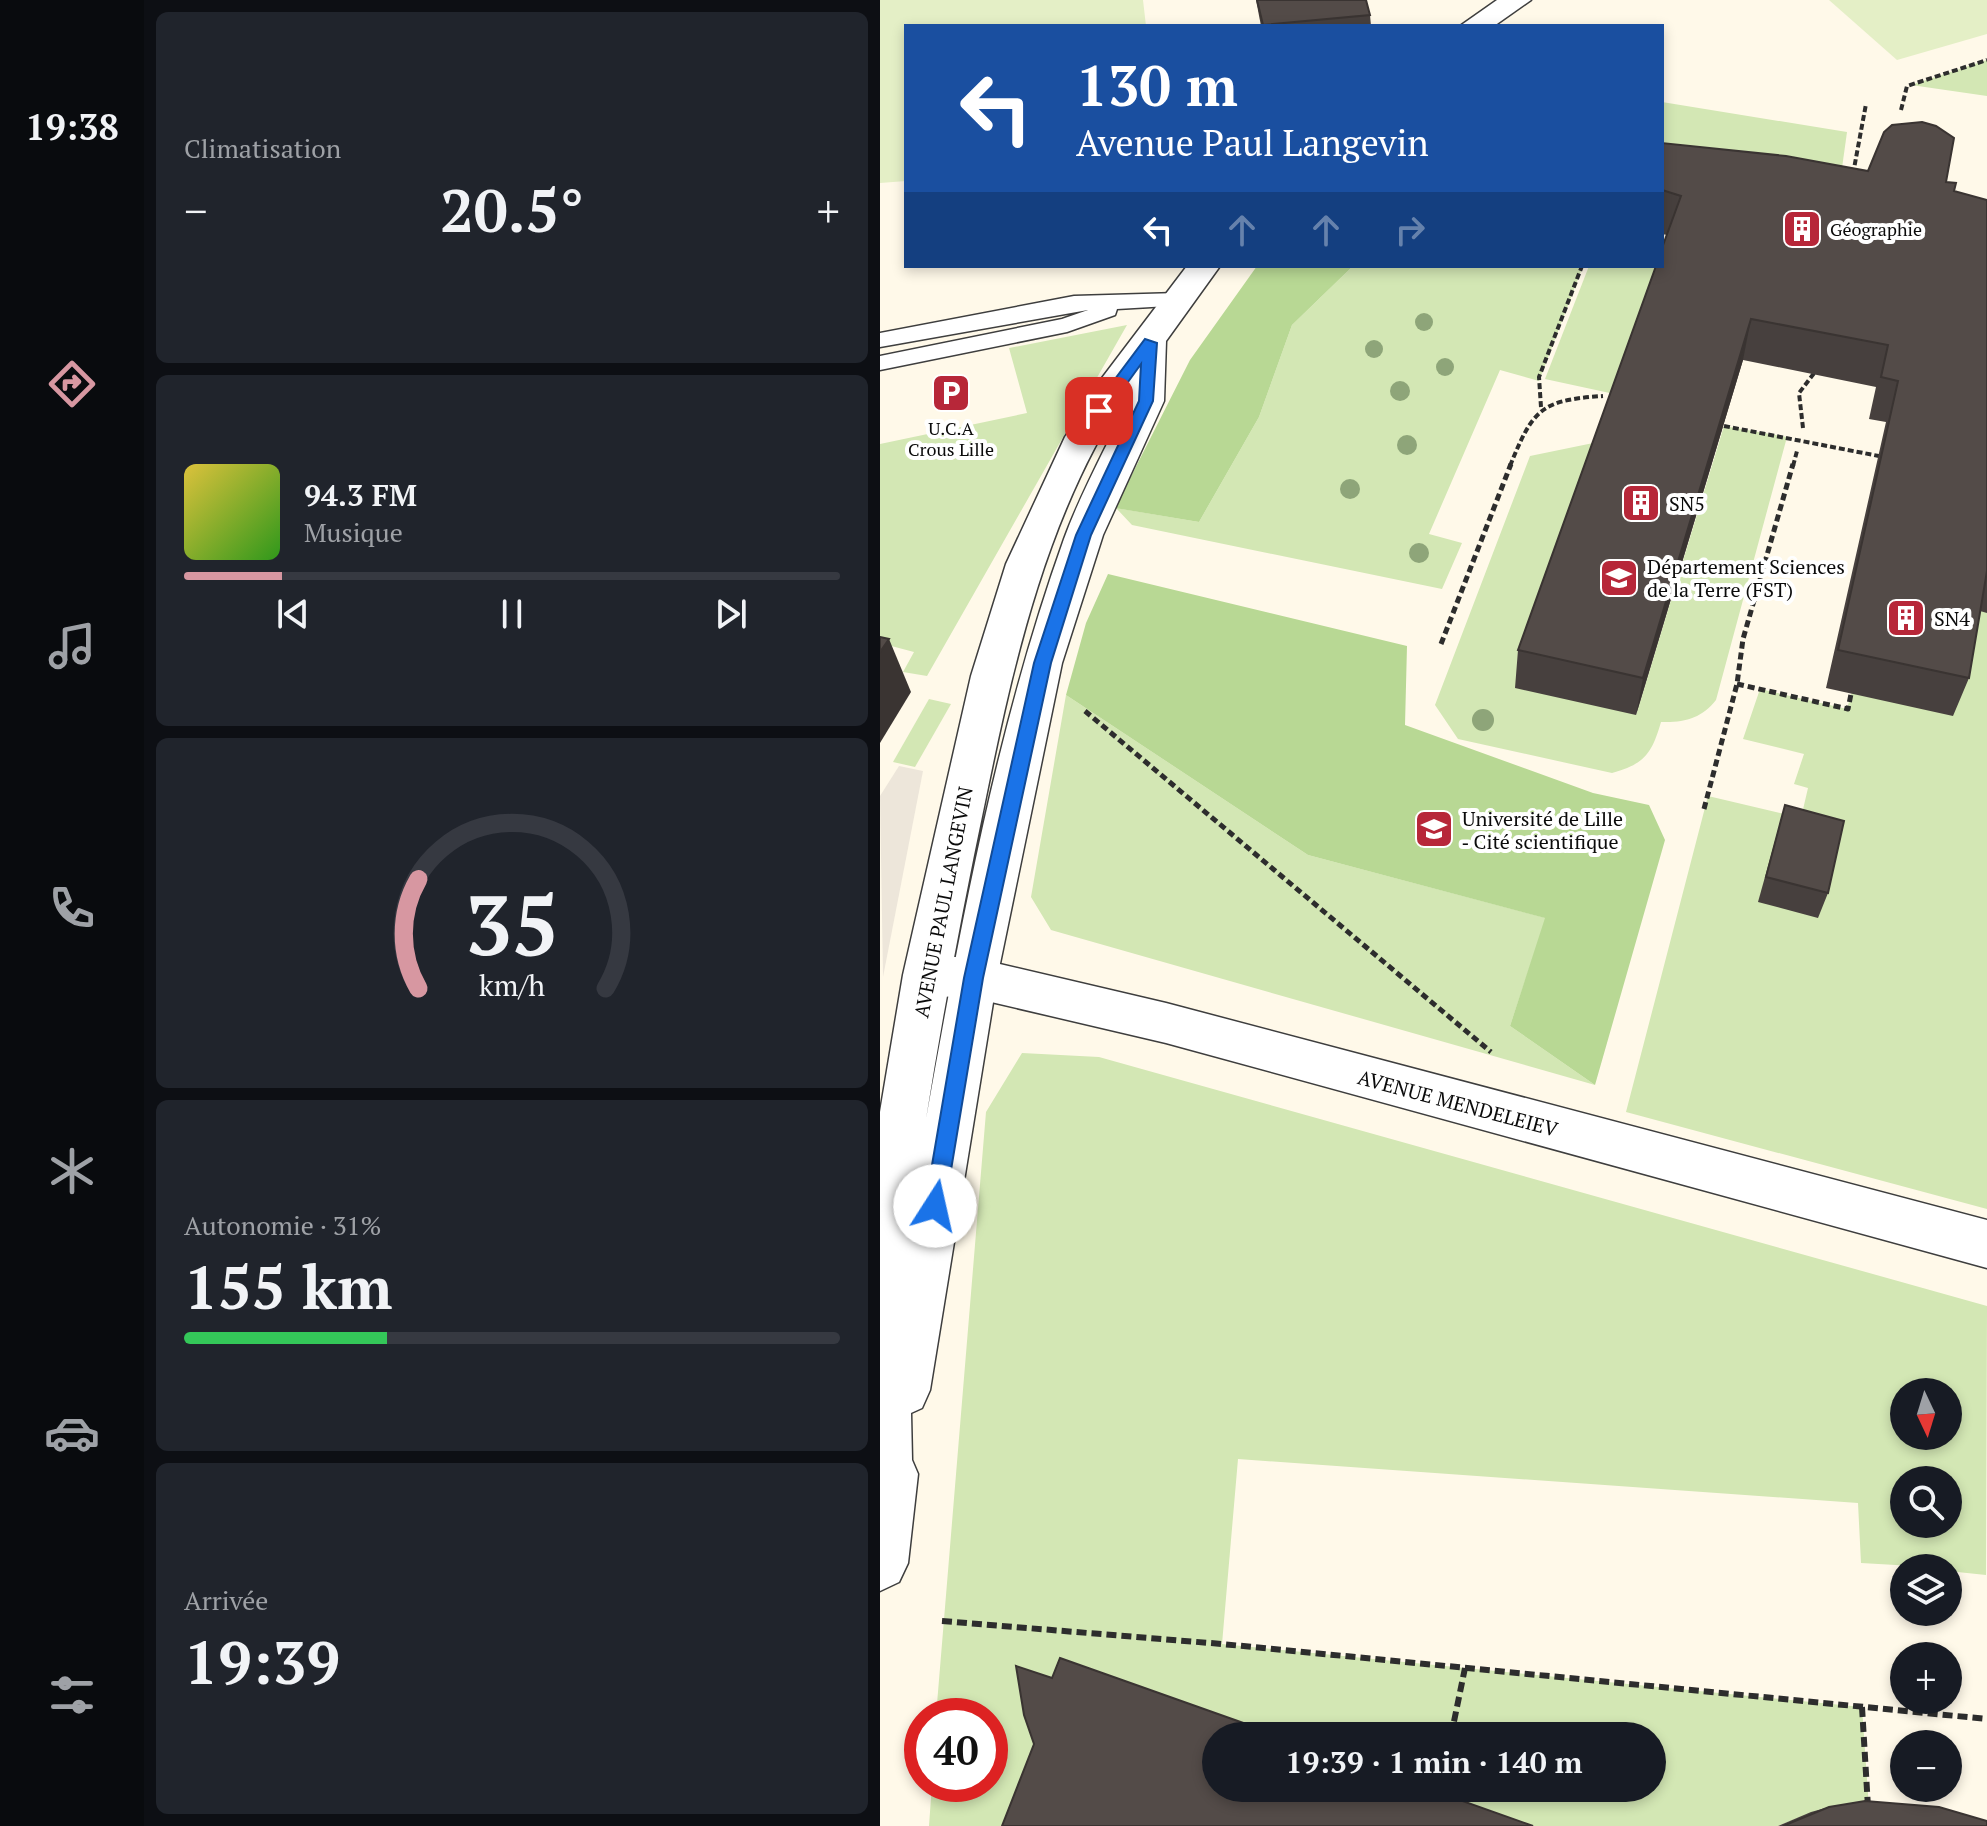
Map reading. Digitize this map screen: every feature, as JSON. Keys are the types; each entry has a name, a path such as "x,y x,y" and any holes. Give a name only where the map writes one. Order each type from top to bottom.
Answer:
{"street":[{"path":"1477,24 1517,0"},
{"name":"AVENUE PAUL LANGEVIN","path":"880,1563 886,1501 882,1259 911,1117 926,975 991,676 1025,564 1083,437 1114,386 1150,343 1202,268"},
{"name":"AVENUE PAUL LANGEVIN","path":"911,1117 974,978 1054,619 1084,535 1146,401 1150,343"},
{"name":"AVENUE MENDELEIEV","path":"926,975 974,978 1166,1023 1987,1244"}],"lane":[{"path":"880,363 1067,325 1134,300"},
{"path":"880,340 1074,303 1178,300"}],"path":[{"path":"1901,110 1907,86 1987,60"},
{"path":"1852,178 1866,104"},
{"path":"1441,644 1522,436 1541,407 1539,377 1581,268"},
{"path":"1803,428 1799,393 1816,370"},
{"path":"1541,407 1564,399 1603,396"},
{"path":"1724,426 1890,459"},
{"path":"1704,809 1737,684 1743,639 1797,451"},
{"path":"1737,684 1848,709 1851,694"},
{"path":"1078,705 1498,1058"},
{"path":"942,1621 1987,1719"},
{"path":"1454,1722 1465,1668"},
{"path":"1862,1707 1869,1808"}],"green space":[{"path":"880,0 1143,0 1146,24 904,24 904,181 880,183"},
{"path":"1829,0 1987,0 1987,34 1897,60"},
{"path":"1987,60 1987,96 1911,85"},
{"path":"1664,102 1847,132 1837,204 1664,173"},
{"path":"1664,267 1705,283 1619,395 1545,379 1588,268"},
{"path":"1256,268 1351,268 1292,325 1259,417 1199,522 1115,508 1190,360"},
{"path":"1351,268 1582,268 1539,381 1500,370 1429,534 1462,543 1442,589 1132,525 1116,508 1199,522 1259,417 1292,325"},
{"path":"1127,325 927,676 903,672 914,652 880,643 880,444 1027,413 1009,348"},
{"path":"1724,426 1787,437 1716,700 1692,718 1661,722 1646,756 1632,766 1612,773 1458,739 1435,705 1530,456 1603,441 1636,715"},
{"path":"1987,549 1987,1209 1626,1112 1708,796 1801,818 1808,788 1794,784 1804,754 1743,739 1760,689 1847,709 1851,694"},
{"path":"1108,574 1407,646 1405,725 1593,793 1649,805 1665,840 1595,1085 1510,1026 1545,918 1308,855 1066,695 1086,623"},
{"path":"1066,695 1308,855 1546,918 1510,1026 1595,1085 1051,930 1031,897"},
{"path":"929,699 951,704 915,767 893,762"},
{"path":"1022,1053 1099,1057 1987,1306 1986,1575 1962,1572 1962,1554 1890,1554 1890,1565 1861,1563 1858,1503 1238,1459 1222,1644 1862,1707 1869,1808 1822,1811 1778,1826 1520,1826 1453,1802 1666,1802 1666,1722 1202,1722 1202,1733 1042,1724 1022,1826 929,1826 931,1802 1008,1802 1008,1698 937,1698 986,1112"}],"shaded area":[{"path":"899,766 923,771 883,977 880,796"}],"building":[{"path":"1257,0 1366,0 1370,15 1274,24 1263,24"},
{"path":"1922,122 1936,126 1954,138 1946,182 1956,183 1954,191 1987,200 1987,571 1969,678 1838,650 1898,381 1881,377 1888,345 1751,319 1643,678 1518,650 1655,268 1664,268 1664,243 1681,196 1664,191 1664,143 1786,156 1868,171 1884,132 1892,125"},
{"path":"880,637 889,639 880,652"},
{"path":"1785,805 1844,821 1828,893 1766,877"},
{"path":"1060,1658 1241,1722 1202,1722 1202,1802 1465,1802 1533,1826 1002,1826 1034,1744 1024,1715 1016,1666 1052,1678"},
{"path":"1865,1801 1939,1807 1987,1821 1987,1826 1783,1826 1829,1807"}],"place":[{"name":"Géographie","path":"1802,229"},
{"name":"U.C.A Crous Lille","path":"951,393"},
{"name":"SN5","path":"1641,503"},
{"name":"Département Sciences de la Terre (FST)","path":"1619,578"},
{"name":"SN4","path":"1906,618"},
{"name":"Université de Lille ‐ Cité scientifique","path":"1434,829"}],"route":[{"path":"935,1206 974,978 1042,663 1065,585 1084,535 1146,401 1150,343 1114,386 1099,411"}]}
